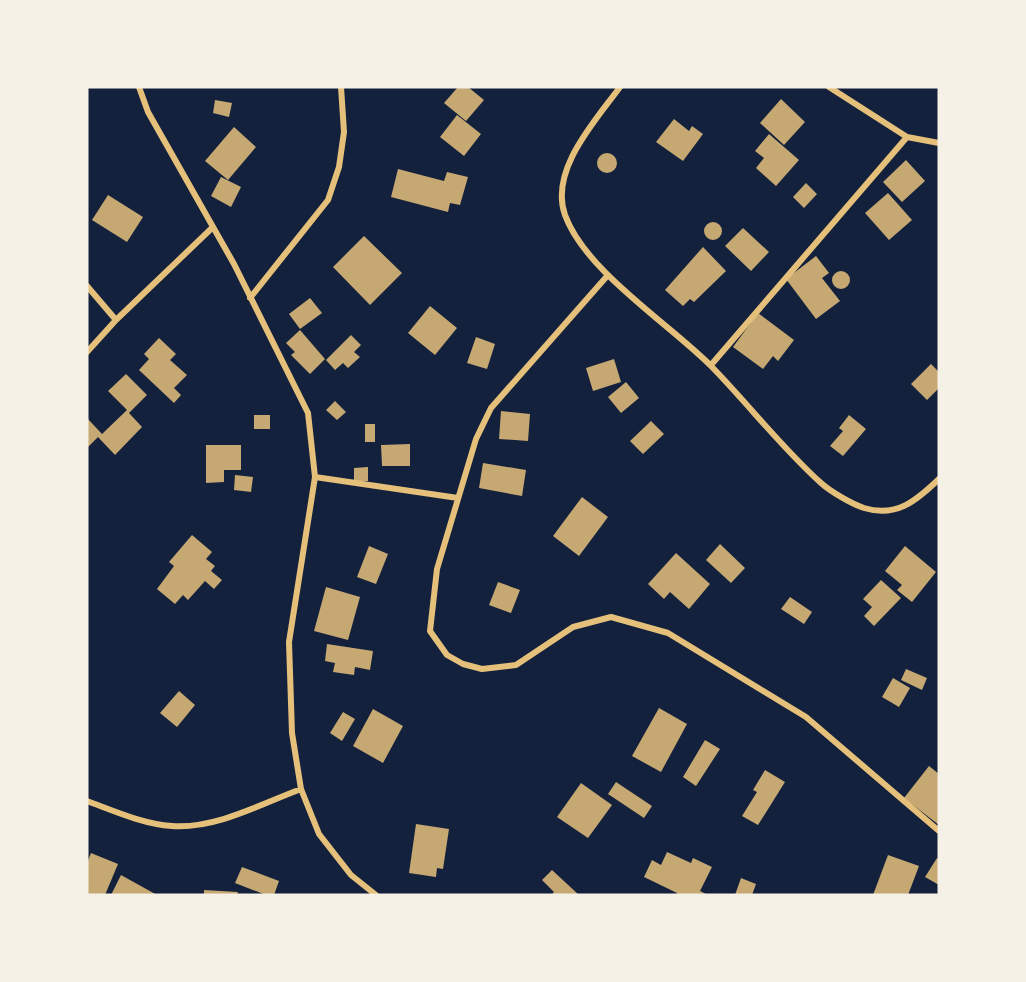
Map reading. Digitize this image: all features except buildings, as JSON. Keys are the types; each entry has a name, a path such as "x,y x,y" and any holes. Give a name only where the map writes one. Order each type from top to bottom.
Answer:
{"street":[{"path":"139,87 148,112 213,227 308,413 315,477 289,642 292,734 301,789 319,834 351,875 376,895"},
{"path":"250,297 328,200 339,167 344,132 340,87"},
{"path":"620,87 578,142 563,178 564,214 582,243 608,274 711,365 822,484 864,508 894,511 916,502 939,479"},
{"path":"829,87 907,137 939,143"},
{"path":"711,365 907,137"},
{"path":"87,352 116,320 213,227"},
{"path":"608,274 491,408 476,439 437,569 430,631 447,655 463,664 482,669 516,665 573,627 610,618 668,633 806,717 939,831"},
{"path":"87,286 116,320"},
{"path":"315,477 458,498"},
{"path":"87,801 141,820 162,824 206,824 301,789"}]}
